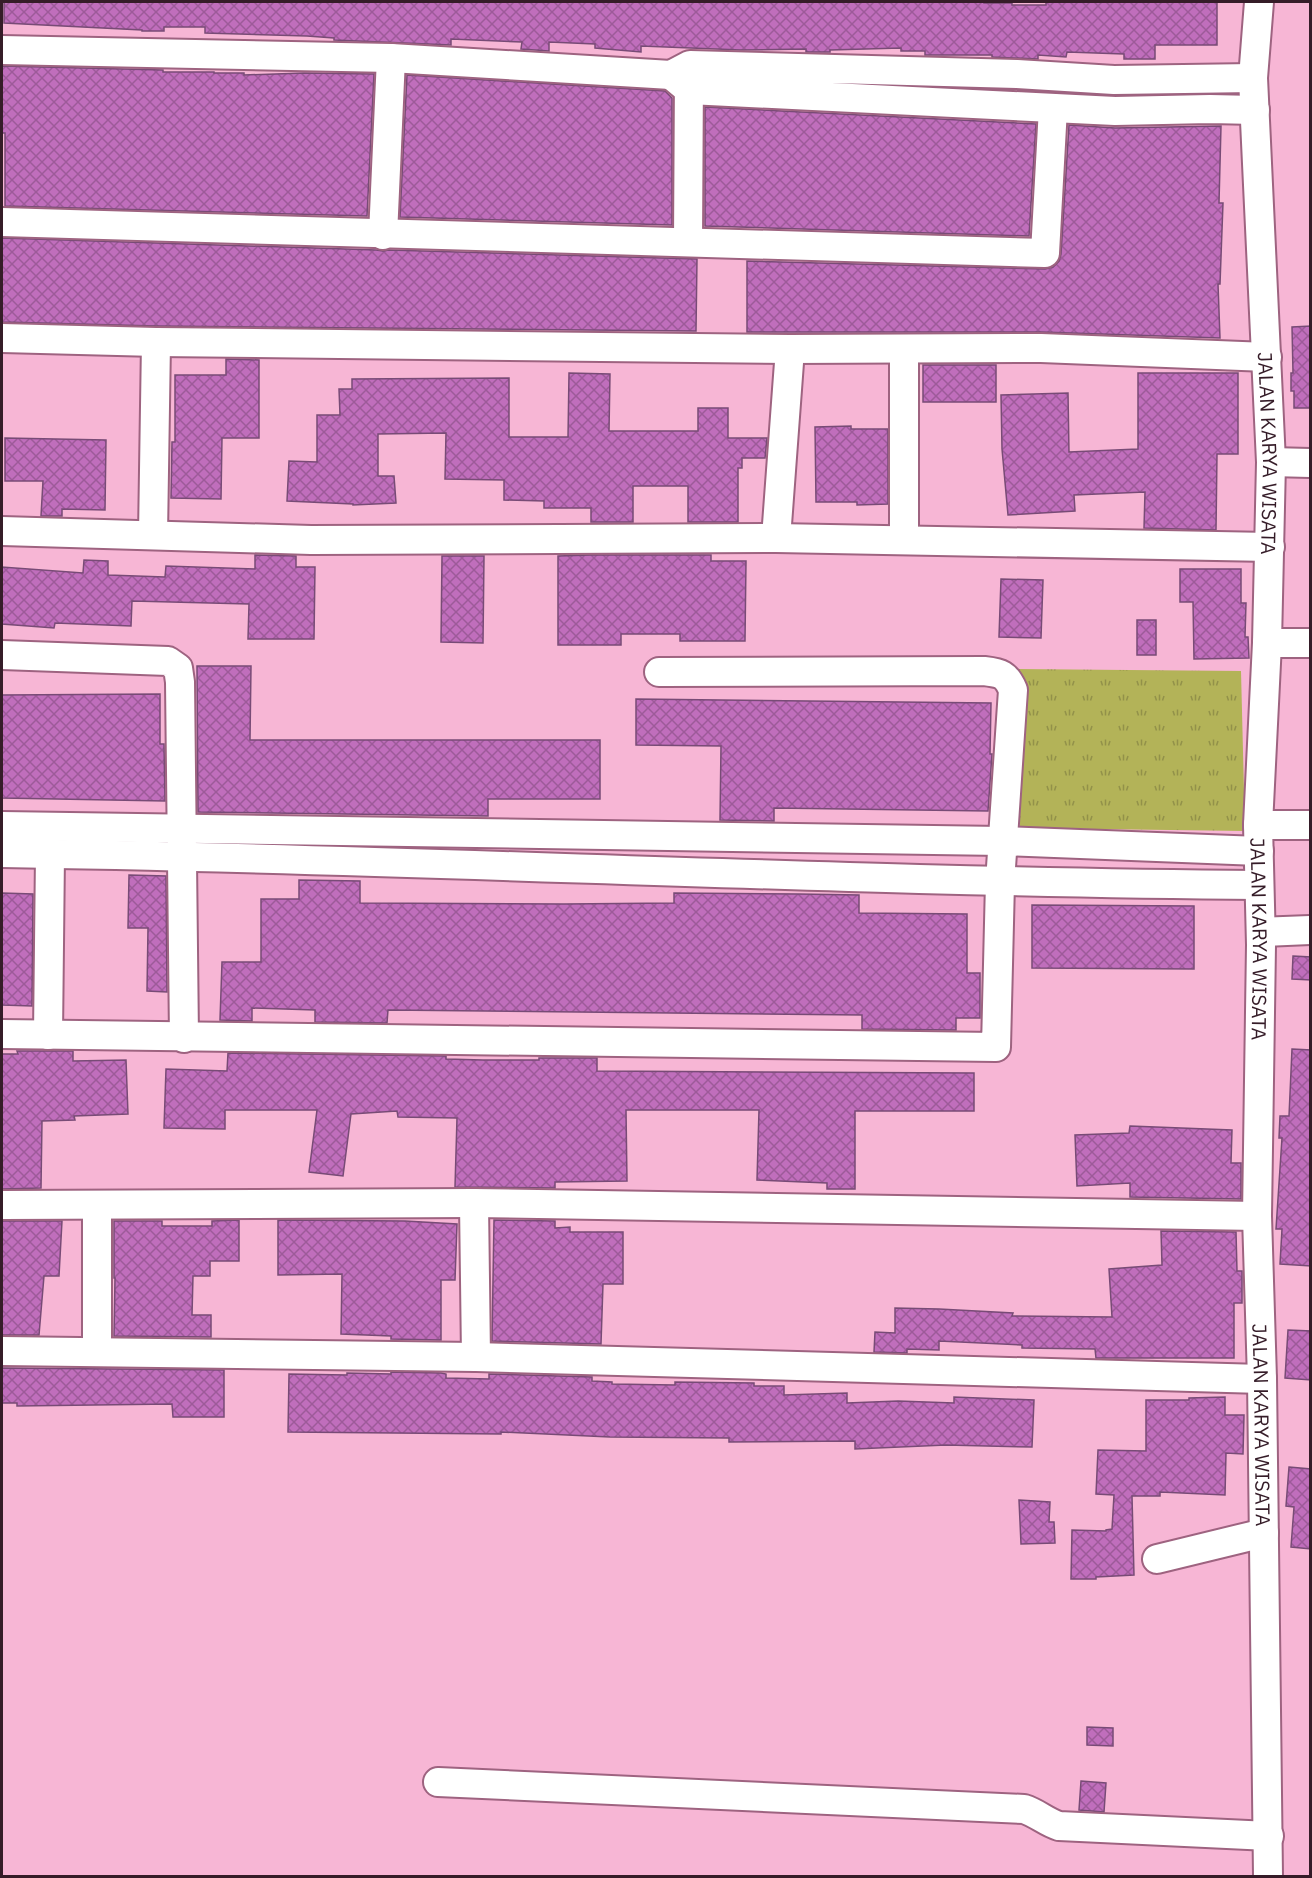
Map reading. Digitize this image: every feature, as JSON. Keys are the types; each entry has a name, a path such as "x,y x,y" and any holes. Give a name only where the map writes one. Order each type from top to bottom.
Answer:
{"street":[{"name":"JALAN KARYA WISATA","path":"1259,2 1253,78 1271,462 1259,838 1261,938 1257,1216 1262,1380 1268,1876"},
{"path":"2,50 391,58 683,76 888,101 1115,111 1255,110"},
{"path":"383,235 391,58"},
{"path":"683,76 888,70 1114,80 1253,78"},
{"path":"888,70 888,101"},
{"path":"1016,106 1017,74"},
{"path":"683,76 688,241"},
{"path":"1114,80 1115,111"},
{"path":"2,222 1045,253 1053,108"},
{"path":"2,338 156,342 790,349 1041,348 1267,357"},
{"path":"153,535 156,342"},
{"path":"776,538 790,349"},
{"path":"904,350 904,539"},
{"path":"1271,462 1311,463"},
{"path":"2,531 311,540 776,538 1270,547"},
{"path":"1267,643 1311,643"},
{"path":"2,655 168,661 178,668 184,1038"},
{"path":"2,1034 996,1047 1000,882 1013,690 1008,679 999,673 984,671 659,672"},
{"path":"2,853 50,854 182,843 1002,842 1259,838 1311,825"},
{"path":"2,826 182,843 1000,882 1259,885"},
{"path":"48,1035 50,854"},
{"path":"1261,938 1311,930"},
{"path":"1261,938 1311,942"},
{"path":"474,1203 476,1358"},
{"path":"2,1205 474,1203 1257,1216"},
{"path":"97,1206 97,1351"},
{"path":"2,1351 476,1358 1262,1380"},
{"path":"1157,1559 1264,1533"},
{"path":"438,1782 1024,1809 1059,1826 1269,1836"}],"green space":[{"path":"1016,669 1241,671 1245,831 1020,828"}],"building":[{"path":"4,2 984,2 1046,5 1046,2 1217,2 1217,45 1155,45 1155,59 1124,59 1124,54 1067,52 1066,57 1038,55 1038,59 992,57 992,55 925,55 925,51 901,51 901,48 806,52 806,49 741,50 641,46 641,52 595,48 595,44 549,42 549,51 521,49 522,42 451,39 451,45 334,40 334,38 307,36 205,33 205,27 164,27 164,31 142,31 4,23"},
{"path":"2,66 244,73 244,75 374,74 367,216 5,206"},
{"path":"407,75 665,91 672,98 672,225 400,217"},
{"path":"705,107 1036,124 1029,236 705,226"},
{"path":"1069,125 1115,128 1221,126 1219,203 1223,203 1220,284 1218,284 1220,338 1041,332 747,332 747,261 1045,269 1053,267 1059,261 1061,254"},
{"path":"2,238 697,259 696,331 156,326 2,322"},
{"path":"1311,326 1311,408 1294,408 1294,391 1291,391 1292,327"},
{"path":"226,359 259,360 259,438 222,438 221,499 171,498 172,442 175,442 175,375 226,375"},
{"path":"923,365 996,365 996,402 923,402"},
{"path":"569,373 610,374 609,431 698,431 698,408 728,408 728,438 767,438 765,458 742,458 742,468 738,468 738,522 688,522 688,486 633,486 633,522 591,522 591,508 544,508 544,501 504,500 504,480 445,479 446,433 378,434 378,476 394,476 396,503 353,505 287,501 289,461 317,462 317,415 340,415 339,389 352,389 352,379 509,378 509,437 568,437"},
{"path":"1138,373 1238,373 1238,454 1217,454 1216,530 1144,528 1145,492 1074,495 1075,511 1008,515 1002,449 1001,395 1068,393 1069,452 1138,449"},
{"path":"851,426 851,429 888,429 888,504 857,505 857,502 816,502 815,427"},
{"path":"5,438 106,440 105,510 62,509 62,516 41,516 43,481 5,481"},
{"path":"255,555 296,556 296,567 315,567 314,639 248,639 249,604 132,601 131,626 55,623 54,628 2,624 2,567 83,573 84,560 108,561 108,575 165,577 166,566 255,569"},
{"path":"711,555 711,561 746,561 745,641 680,641 680,634 621,634 621,645 558,645 558,556"},
{"path":"442,556 484,556 483,643 441,642"},
{"path":"1180,569 1241,569 1241,603 1246,603 1245,637 1248,637 1249,658 1194,659 1193,602 1180,602"},
{"path":"1001,579 1043,580 1041,638 999,637"},
{"path":"1137,620 1156,620 1156,655 1137,655"},
{"path":"197,666 251,666 250,740 600,740 600,799 488,799 488,816 198,812"},
{"path":"160,694 160,744 164,744 165,801 2,798 2,695"},
{"path":"636,699 991,703 990,754 992,754 988,811 774,808 774,821 720,820 721,746 636,745"},
{"path":"129,875 166,876 167,992 147,991 148,928 128,928"},
{"path":"299,880 360,881 360,903 674,903 674,893 859,895 859,913 967,914 967,973 980,973 980,1018 956,1018 956,1030 862,1029 862,1015 388,1010 387,1023 315,1022 315,1010 252,1008 252,1021 220,1020 222,962 261,962 261,899 299,899"},
{"path":"2,893 33,894 32,1006 2,1005"},
{"path":"1032,905 1194,906 1194,969 1032,968"},
{"path":"1293,956 1311,957 1311,980 1292,979"},
{"path":"1292,1049 1311,1050 1311,1266 1280,1264 1282,1229 1276,1229 1282,1138 1279,1138 1280,1116 1289,1116"},
{"path":"17,1051 73,1051 73,1061 126,1060 128,1114 74,1116 75,1120 42,1121 41,1188 2,1189 2,1054 18,1054"},
{"path":"228,1053 446,1056 446,1059 483,1060 597,1058 597,1071 974,1073 974,1111 855,1111 855,1189 827,1189 827,1183 757,1180 759,1110 626,1110 627,1181 555,1182 555,1188 455,1187 457,1118 398,1117 397,1111 351,1114 343,1176 309,1172 317,1110 225,1110 225,1129 164,1128 166,1069 227,1071"},
{"path":"1130,1126 1232,1130 1231,1163 1241,1163 1241,1199 1130,1197 1130,1183 1077,1186 1075,1135 1129,1133"},
{"path":"239,1220 239,1261 210,1261 210,1276 193,1276 192,1315 211,1315 211,1337 114,1336 114,1221 162,1221 162,1226 212,1226 212,1221"},
{"path":"278,1220 405,1221 457,1224 455,1280 441,1280 441,1340 391,1339 391,1336 341,1334 342,1274 278,1275"},
{"path":"494,1220 555,1221 555,1228 570,1227 570,1232 623,1232 623,1284 603,1284 601,1344 492,1341"},
{"path":"2,1221 62,1221 59,1276 44,1276 39,1335 2,1335"},
{"path":"1161,1231 1236,1232 1237,1271 1242,1271 1242,1303 1234,1303 1234,1358 1096,1358 1095,1349 1022,1348 1022,1345 939,1341 939,1350 907,1349 907,1353 874,1352 875,1332 895,1333 895,1308 1013,1313 1012,1316 1112,1317 1109,1269 1162,1265"},
{"path":"1288,1330 1311,1331 1311,1380 1285,1378"},
{"path":"2,1368 224,1370 224,1417 173,1417 172,1404 17,1406 17,1403 2,1403"},
{"path":"391,1372 441,1373 446,1374 446,1378 489,1379 489,1374 592,1377 592,1381 612,1382 612,1384 754,1383 754,1386 784,1386 784,1395 847,1393 847,1403 898,1401 954,1403 954,1397 1034,1400 1032,1447 946,1445 855,1449 855,1441 729,1442 729,1438 610,1437 501,1432 501,1434 288,1432 289,1374 347,1375 347,1373 391,1374"},
{"path":"1225,1397 1225,1415 1244,1415 1243,1454 1226,1453 1225,1495 1160,1492 1160,1496 1132,1496 1134,1575 1071,1579 1072,1530 1106,1531 1112,1529 1114,1495 1096,1494 1098,1450 1146,1451 1146,1400"},
{"path":"1289,1467 1311,1469 1311,1549 1291,1547 1294,1507 1286,1506"},
{"path":"1019,1500 1050,1502 1049,1522 1054,1522 1055,1543 1021,1544"},
{"path":"1087,1727 1113,1728 1113,1746 1087,1745"},
{"path":"1081,1781 1106,1783 1104,1812 1079,1810"}]}
